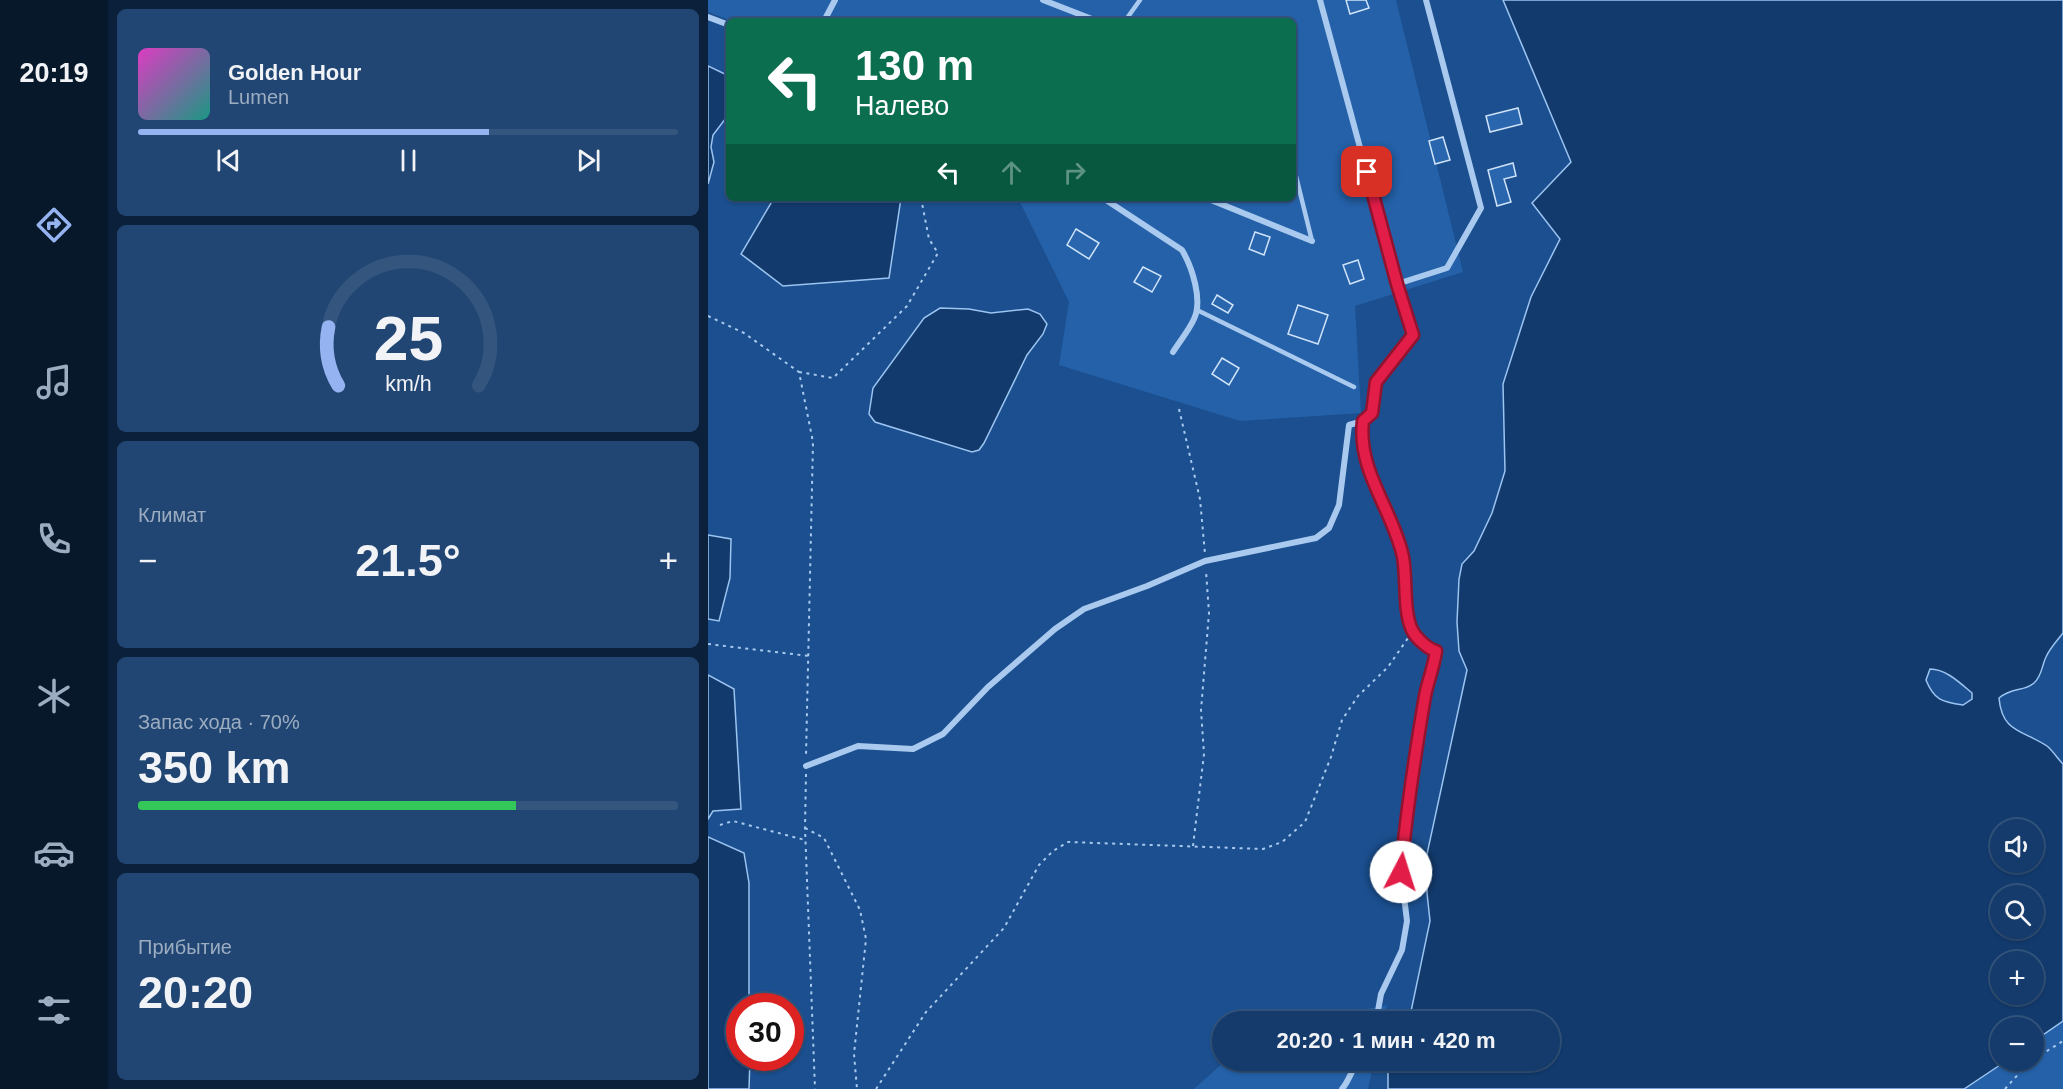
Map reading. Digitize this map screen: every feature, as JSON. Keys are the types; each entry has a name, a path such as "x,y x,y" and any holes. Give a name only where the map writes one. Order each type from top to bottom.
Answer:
{"street":[{"path":"826,18 835,0"},
{"path":"1042,0 1089,18"},
{"path":"806,766 858,746 913,749 943,734 988,687 1055,628 1084,609 1147,586 1205,561 1316,538 1329,528 1339,505 1349,425 1363,421 1372,413 1376,382 1413,335 1320,0"},
{"path":"1397,284 1447,268 1481,207 1425,0"},
{"path":"708,17 726,24"},
{"path":"1108,201 1182,250 1187,260 1197,310 1194,320 1173,351"},
{"path":"1213,201 1312,241"},
{"path":"1363,421 1361,438 1368,467 1402,554 1406,598 1413,631 1431,650 1436,651 1425,694 1405,824 1401,872 1407,921 1402,950 1381,994 1378,1011"},
{"path":"1342,1089 1352,1071"}],"lane":[{"path":"1127,18 1140,0"},
{"path":"1296,176 1312,241"},
{"path":"1197,310 1354,387"}],"path":[{"path":"708,316 744,333 799,372 833,378 907,306 939,253 929,239 922,201"},
{"path":"799,372 813,442 805,840 815,1089"},
{"path":"1179,409 1200,499 1209,613 1201,710 1204,754 1192,848"},
{"path":"876,1089 926,1012 1004,928 1039,865 1053,851 1068,842 1263,849 1282,842 1305,822 1331,757 1342,720 1358,696 1388,667 1413,631"},
{"path":"708,644 809,656"},
{"path":"720,825 733,821 805,840"},
{"path":"805,828 824,838 860,910 866,939 855,1054 857,1089"},
{"path":"2044,1053 2063,1041"},
{"path":"2005,1089 2022,1071"}],"shaded area":[{"path":"708,0 1396,0 1463,272 1355,306 1361,413 1240,421 1059,365 1069,302 1019,201 1296,201 1296,18 726,19 708,12"},
{"path":"1503,0 2063,0 2063,633 2048,654 2037,680 2026,688 2008,692 1999,698 2004,718 2009,724 2047,746 2063,764 2063,1021 2044,1034 2044,1017 1990,1017 1991,1071 1964,1089 1388,1089 1388,1071 1560,1071 1560,1011 1411,1011 1430,921 1427,854 1467,670 1459,651 1457,622 1459,579 1462,564 1474,551 1492,513 1505,471 1503,384 1531,297 1560,239 1532,203 1571,162","holes":["1930,669 1942,671 1952,677 1972,693 1972,699 1963,705 1940,699 1932,692 1926,680"]},
{"path":"708,66 726,75 726,118 713,135 711,147 714,162 708,184"},
{"path":"772,201 901,201 889,278 783,286 741,254"},
{"path":"940,308 969,309 991,313 1028,309 1040,314 1047,324 1043,334 1027,355 984,443 979,450 972,452 875,422 869,414 873,388 924,318"},
{"path":"708,535 731,539 730,578 719,621 708,619"},
{"path":"708,675 734,689 741,809 713,811 708,819"},
{"path":"708,837 744,853 749,883 749,993 726,993 726,1071 750,1071 749,1089 708,1089"},
{"path":"1387,1005 1386,1011 1353,1011"},
{"path":"2063,1021 2063,1089 1964,1089 1991,1071 2044,1071 2044,1034"},
{"path":"1214,1071 1372,1071 1368,1089 1194,1089"}],"building":[{"path":"1346,0 1366,0 1369,8 1350,14"},
{"path":"1518,108 1522,124 1490,132 1486,116"},
{"path":"1443,137 1450,160 1435,164 1429,141"},
{"path":"1513,163 1516,176 1504,179 1511,202 1497,206 1488,170"},
{"path":"1076,229 1099,243 1089,259 1067,245"},
{"path":"1255,232 1270,237 1264,255 1249,249"},
{"path":"1358,260 1364,279 1350,284 1343,265"},
{"path":"1143,267 1161,276 1152,292 1134,282"},
{"path":"1217,295 1233,305 1228,313 1212,304"},
{"path":"1298,305 1328,315 1318,344 1288,334"},
{"path":"1222,358 1239,368 1229,385 1212,374"}],"route":[{"path":"1367,172 1413,335 1376,382 1372,413 1363,421 1361,438 1377,494 1402,554 1406,598 1413,631 1431,650 1436,651 1429,673 1415,757 1405,824 1401,872"}]}
